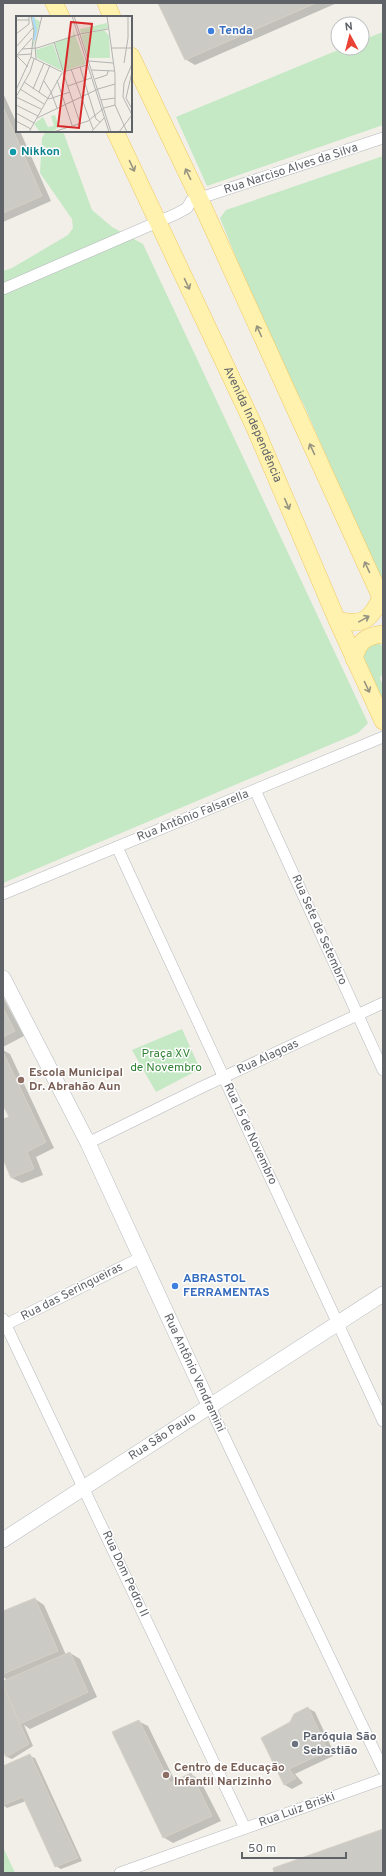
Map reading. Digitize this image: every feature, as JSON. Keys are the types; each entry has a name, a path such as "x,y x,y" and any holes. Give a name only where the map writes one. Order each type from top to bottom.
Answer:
{"main road":[{"path":"54,3 60,16"},
{"path":"106,3 112,16"},
{"path":"132,58 199,198 382,600 364,621 350,623 336,620"},
{"name":"Avenida Independência","path":"115,132 255,428 336,620 383,721"},
{"path":"354,659 357,647 367,638 383,634"}],"street":[{"name":"Rua Narciso Alves da Silva","path":"3,289 176,214 187,208 191,201 383,138"},
{"name":"Rua Antônio Falsarella","path":"3,894 383,737"},
{"name":"Rua Sete de Setembro","path":"255,790 383,1070"},
{"name":"Rua 15 de Novembro","path":"117,847 337,1325 383,1421"},
{"name":"Rua Antônio Vendramini","path":"3,978 88,1143 210,1407 383,1769"},
{"name":"Rua Alagoas","path":"88,1143 223,1077 383,1003"},
{"name":"Rua das Seringueiras","path":"4,1324 140,1258"},
{"name":"Rua São Paulo","path":"3,1540 383,1294"},
{"name":"Rua Dom Pedro II","path":"4,1324 84,1487 245,1828"},
{"name":"Rua Luiz Briski","path":"120,1873 383,1779"}],"green space":[{"path":"383,32 383,125 207,186 176,117 330,53 330,56 370,56 370,37"},
{"path":"45,132 62,132 64,134 92,210 112,227 143,244 368,723 358,733 3,883 3,271 12,268 68,235 73,228 72,219 40,173 42,138"},
{"path":"383,156 383,593 303,403 290,381 260,317 220,218 226,210"},
{"path":"376,642 383,646 383,672 380,678 383,686 383,707 361,655 363,650"},
{"name":"Praça XV de Novembro","path":"182,1029 200,1069 156,1092 132,1050"},
{"path":"3,1847 15,1873 3,1873"}],"building":[{"name":"Tenda","path":"158,3 316,3 185,60"},
{"name":"Nikkon","path":"3,107 42,196 3,213"},
{"path":"3,1008 15,1031 3,1037"},
{"path":"3,1052 46,1142 27,1152 34,1169 11,1178 3,1159 3,1119 9,1117 3,1105"},
{"path":"35,1598 58,1651 3,1674 3,1611"},
{"path":"70,1652 88,1692 20,1724 3,1686 3,1681"},
{"path":"3,1686 29,1744 6,1757 3,1751"},
{"name":"Paróquia São Sebastião","path":"308,1707 328,1751 289,1769 296,1778 284,1785 261,1738 290,1722 294,1714"},
{"path":"139,1720 170,1783 191,1773 212,1816 163,1838 112,1732"},
{"path":"30,1754 78,1858 55,1867 23,1797 3,1805 3,1766"},
{"path":"383,1829 383,1873 274,1873 273,1868"}],"place":[{"name":"Tenda","path":"211,31"},
{"name":"Nikkon","path":"13,152"},
{"name":"Escola Municipal Dr. Abrahão Aun","path":"21,1080"},
{"name":"ABRASTOL FERRAMENTAS","path":"175,1286"},
{"name":"Paróquia São Sebastião","path":"295,1744"},
{"name":"Centro de Educação Infantil Narizinho","path":"166,1775"}]}
